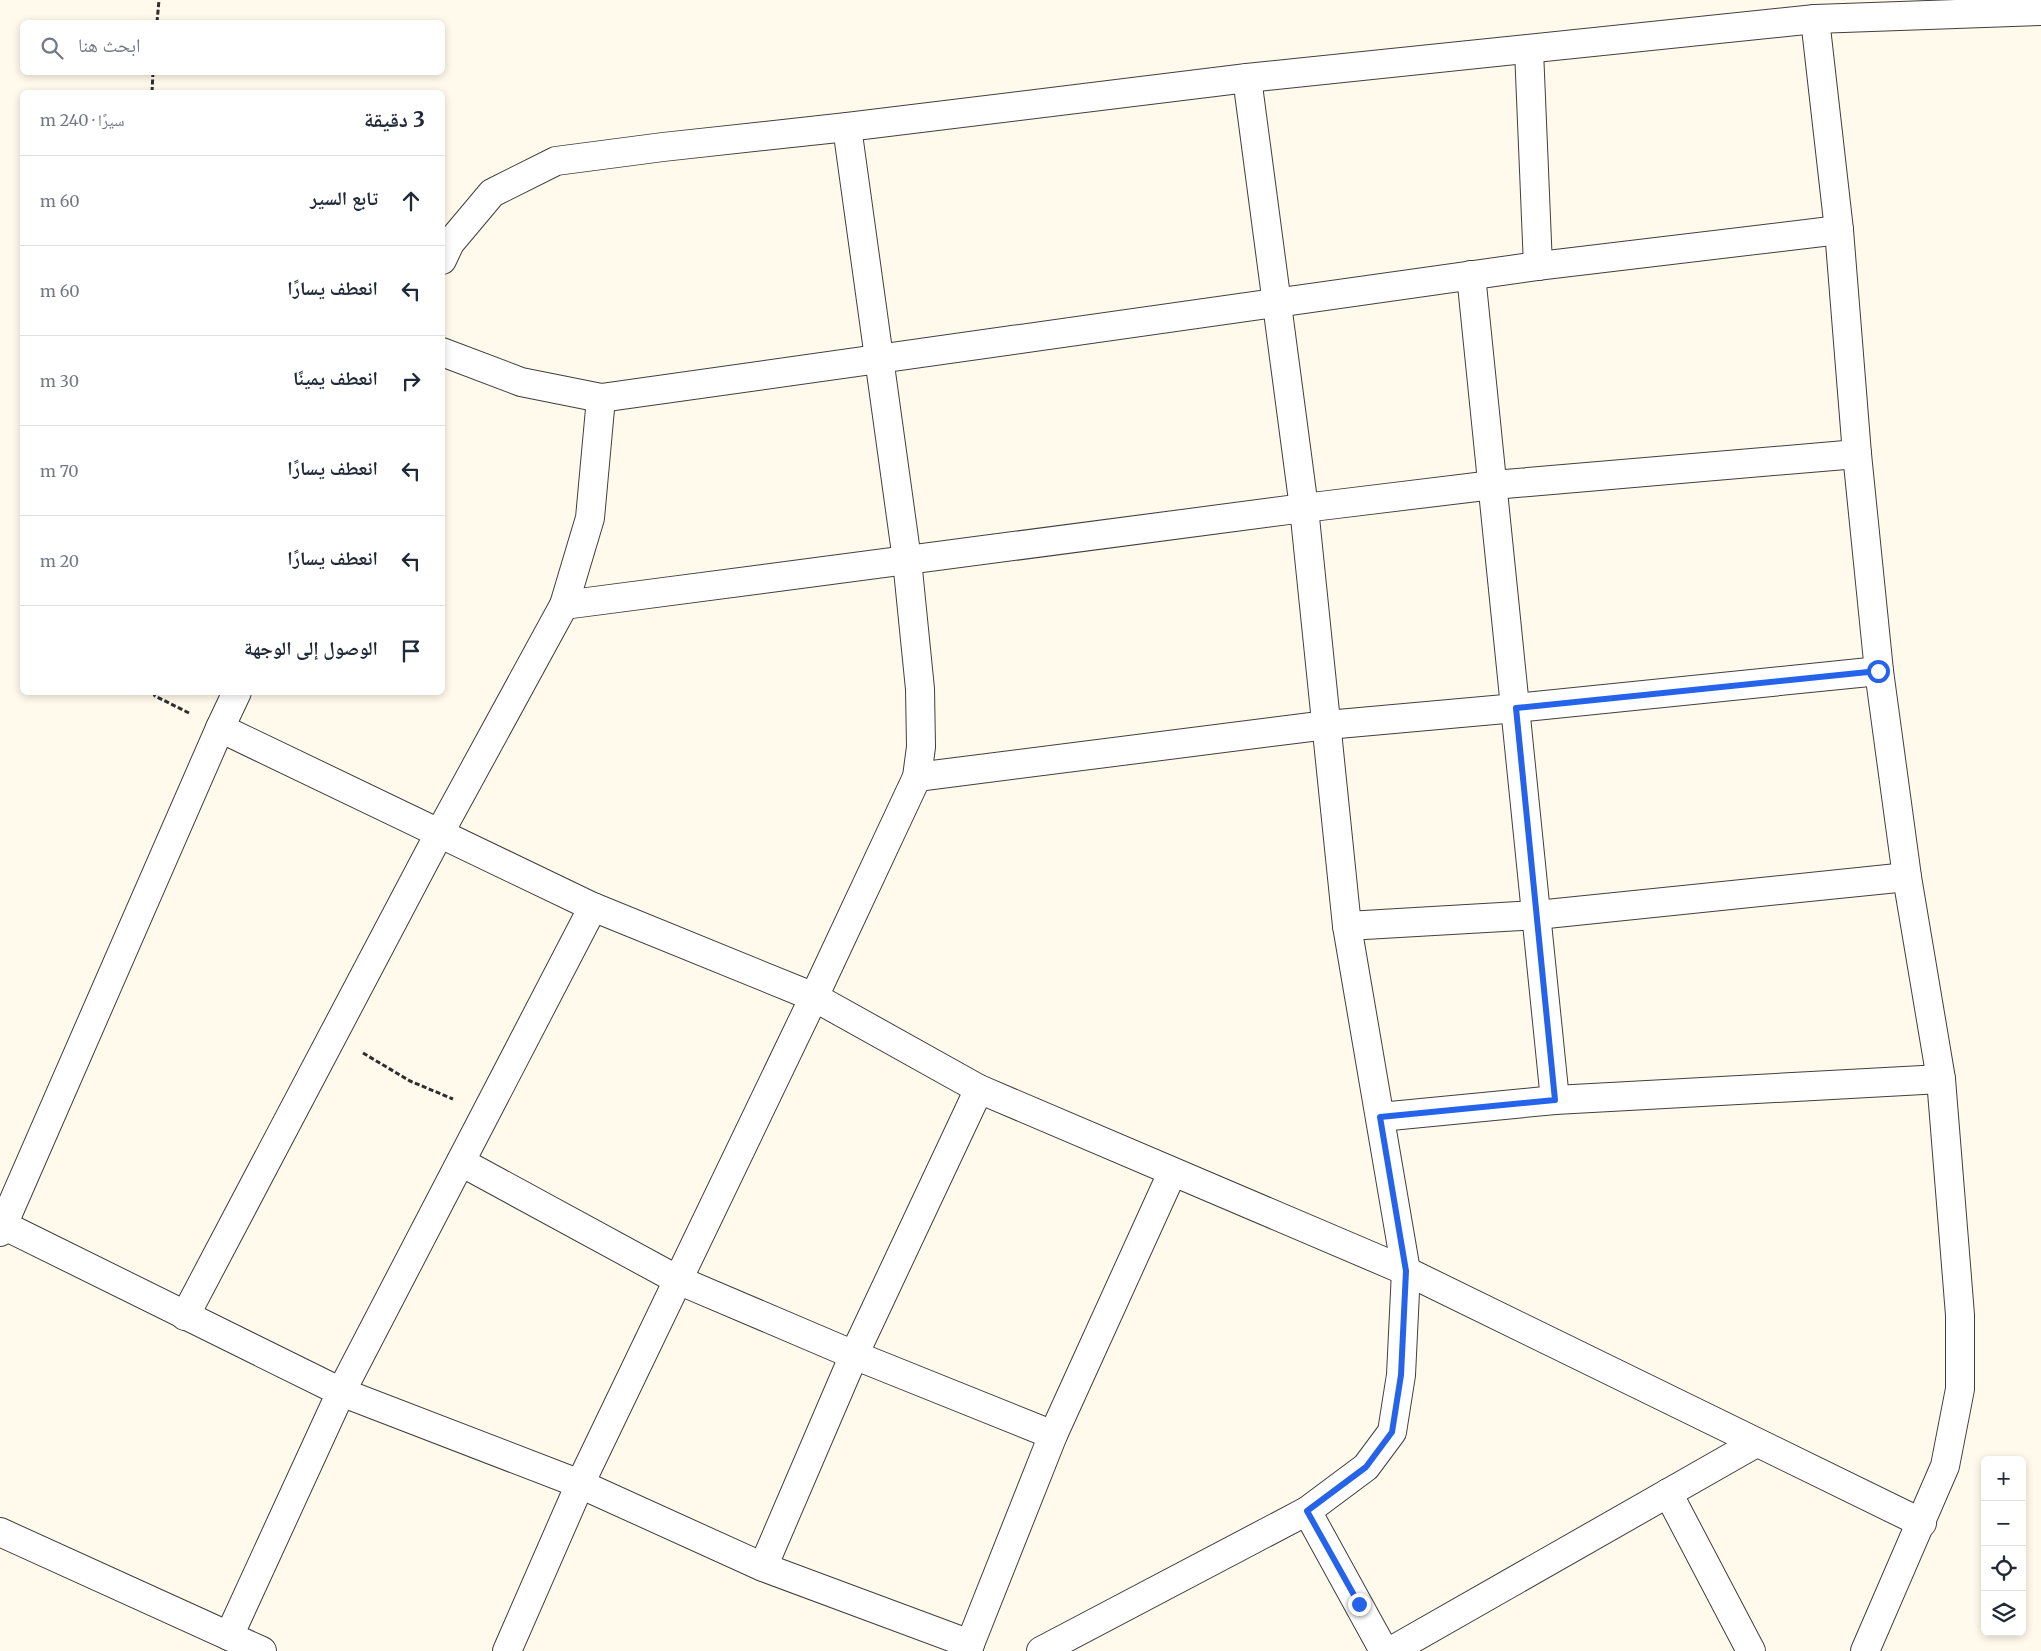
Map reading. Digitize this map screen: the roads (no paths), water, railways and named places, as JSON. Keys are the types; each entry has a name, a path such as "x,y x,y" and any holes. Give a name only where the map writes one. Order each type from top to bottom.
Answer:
{"street":[{"path":"445,254 450,244 492,193 556,161 1247,78 1815,19 2041,11"},
{"path":"1815,19 1839,230 1857,454 1878,671 1907,877 1941,1079 1960,1315 1960,1389 1945,1466 1922,1523 1865,1651"},
{"path":"1530,50 1538,266"},
{"path":"1041,1651 1307,1511 1366,1467 1392,1432 1401,1375 1406,1271 1348,926 1304,508 1247,78"},
{"path":"507,1651 580,1484 814,997 917,777 921,747 920,689 907,560 847,127"},
{"path":"445,353 521,382 601,398 1538,266 1839,230"},
{"path":"1471,276 1555,1100"},
{"path":"185,1316 439,834 564,605 590,518 601,398"},
{"path":"564,605 1304,508 1493,486 1857,454"},
{"path":"917,777 1327,725 1516,708 1878,671"},
{"path":"236,695 2,1228 341,1392 580,1484 763,1567 969,1648 1053,1435 1172,1173"},
{"path":"220,728 593,907 814,997 979,1089 1172,1173 1406,1271 1922,1523"},
{"path":"1348,926 1537,915 1907,877"},
{"path":"229,1636 341,1392 593,907"},
{"path":"1380,1117 1555,1100 1941,1079"},
{"path":"763,1567 854,1355 979,1089"},
{"path":"461,1162 678,1280 854,1355 1053,1435"},
{"path":"1391,1651 1756,1443"},
{"path":"1668,1493 1751,1651"},
{"path":"1307,1511 1384,1651"},
{"path":"0,1532 262,1651"}]}
